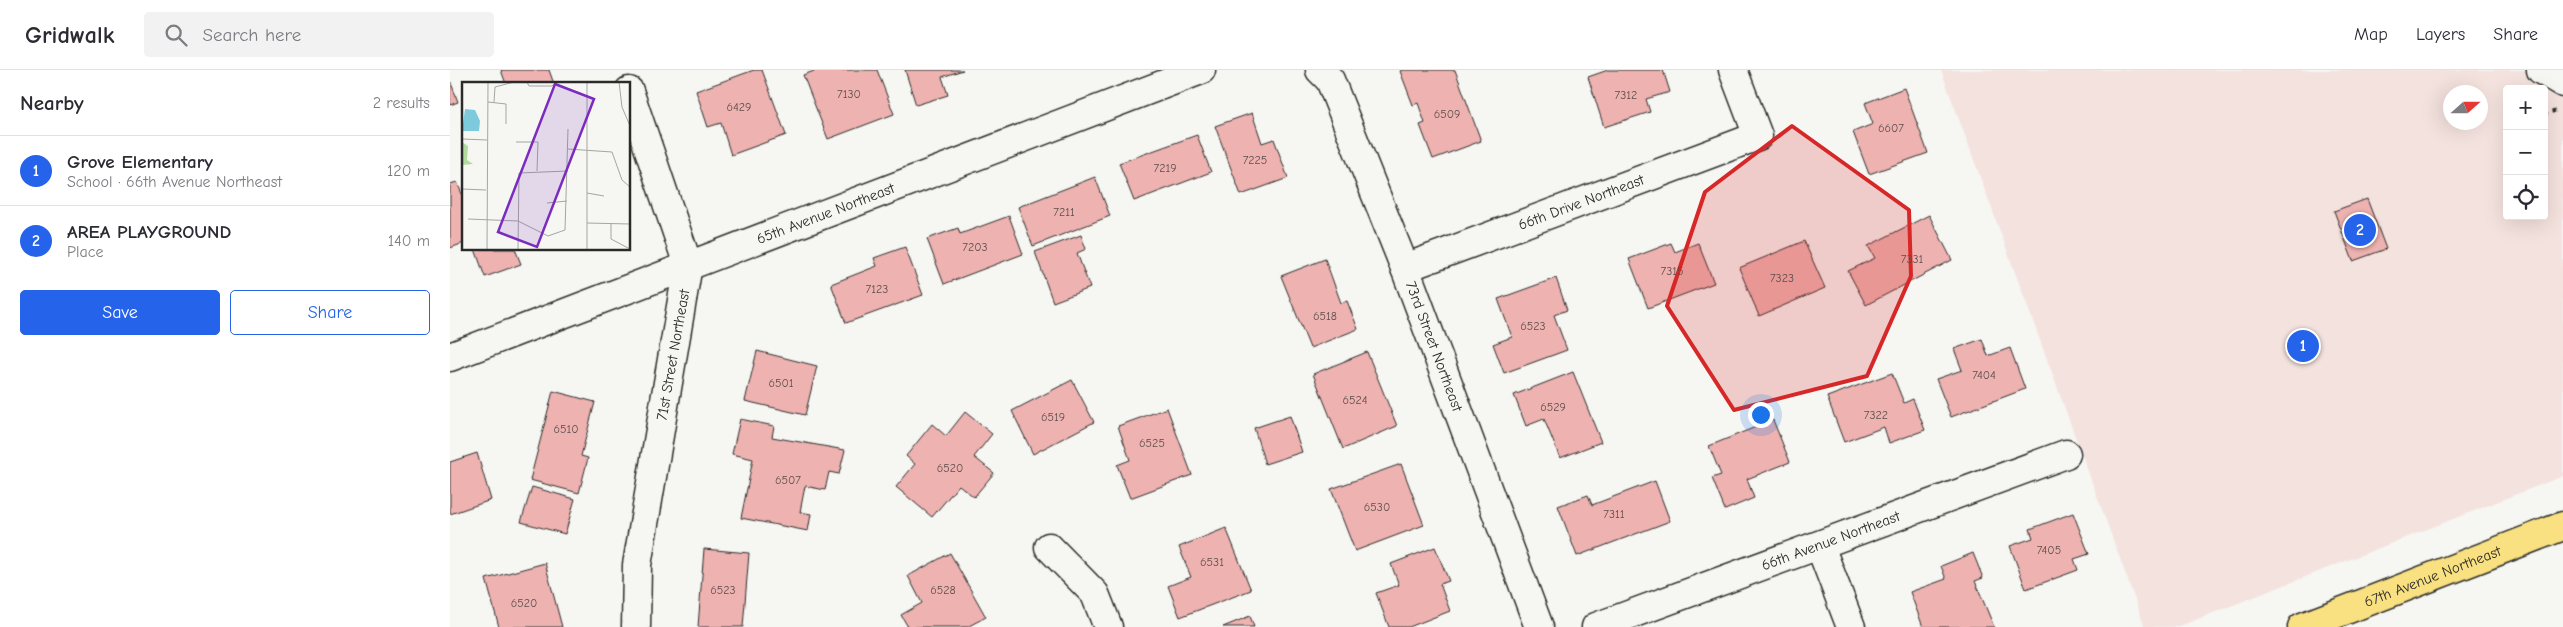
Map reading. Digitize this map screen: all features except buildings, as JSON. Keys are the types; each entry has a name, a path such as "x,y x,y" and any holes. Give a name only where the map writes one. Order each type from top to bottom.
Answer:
{"main road":[{"name":"67th Avenue Northeast","path":"2302,627 2563,526"}],"street":[{"path":"621,70 625,82"},
{"name":"65th Avenue Northeast","path":"450,357 1201,70"},
{"name":"73rd Street Northeast","path":"1320,70 1330,80 1405,268 1539,627"},
{"name":"66th Drive Northeast","path":"1405,268 1758,136 1733,70"},
{"path":"2541,70 2563,83"},
{"name":"71st Street Northeast","path":"630,94 688,265 637,565 636,627"},
{"name":"66th Avenue Northeast","path":"1596,627 2066,454"},
{"path":"1820,546 1851,627"},
{"path":"1049,547 1095,594 1108,627"}],"highlighted area":[{"path":"1792,126 1909,210 1911,276 1867,376 1734,410 1667,306 1705,192"}],"shaded area":[{"path":"1941,70 2563,70 2563,476 2177,627 2145,627"}],"place":[{"name":"AREA PLAYGROUND","path":"2360,230"},
{"name":"Grove Elementary","path":"2303,346"}]}
